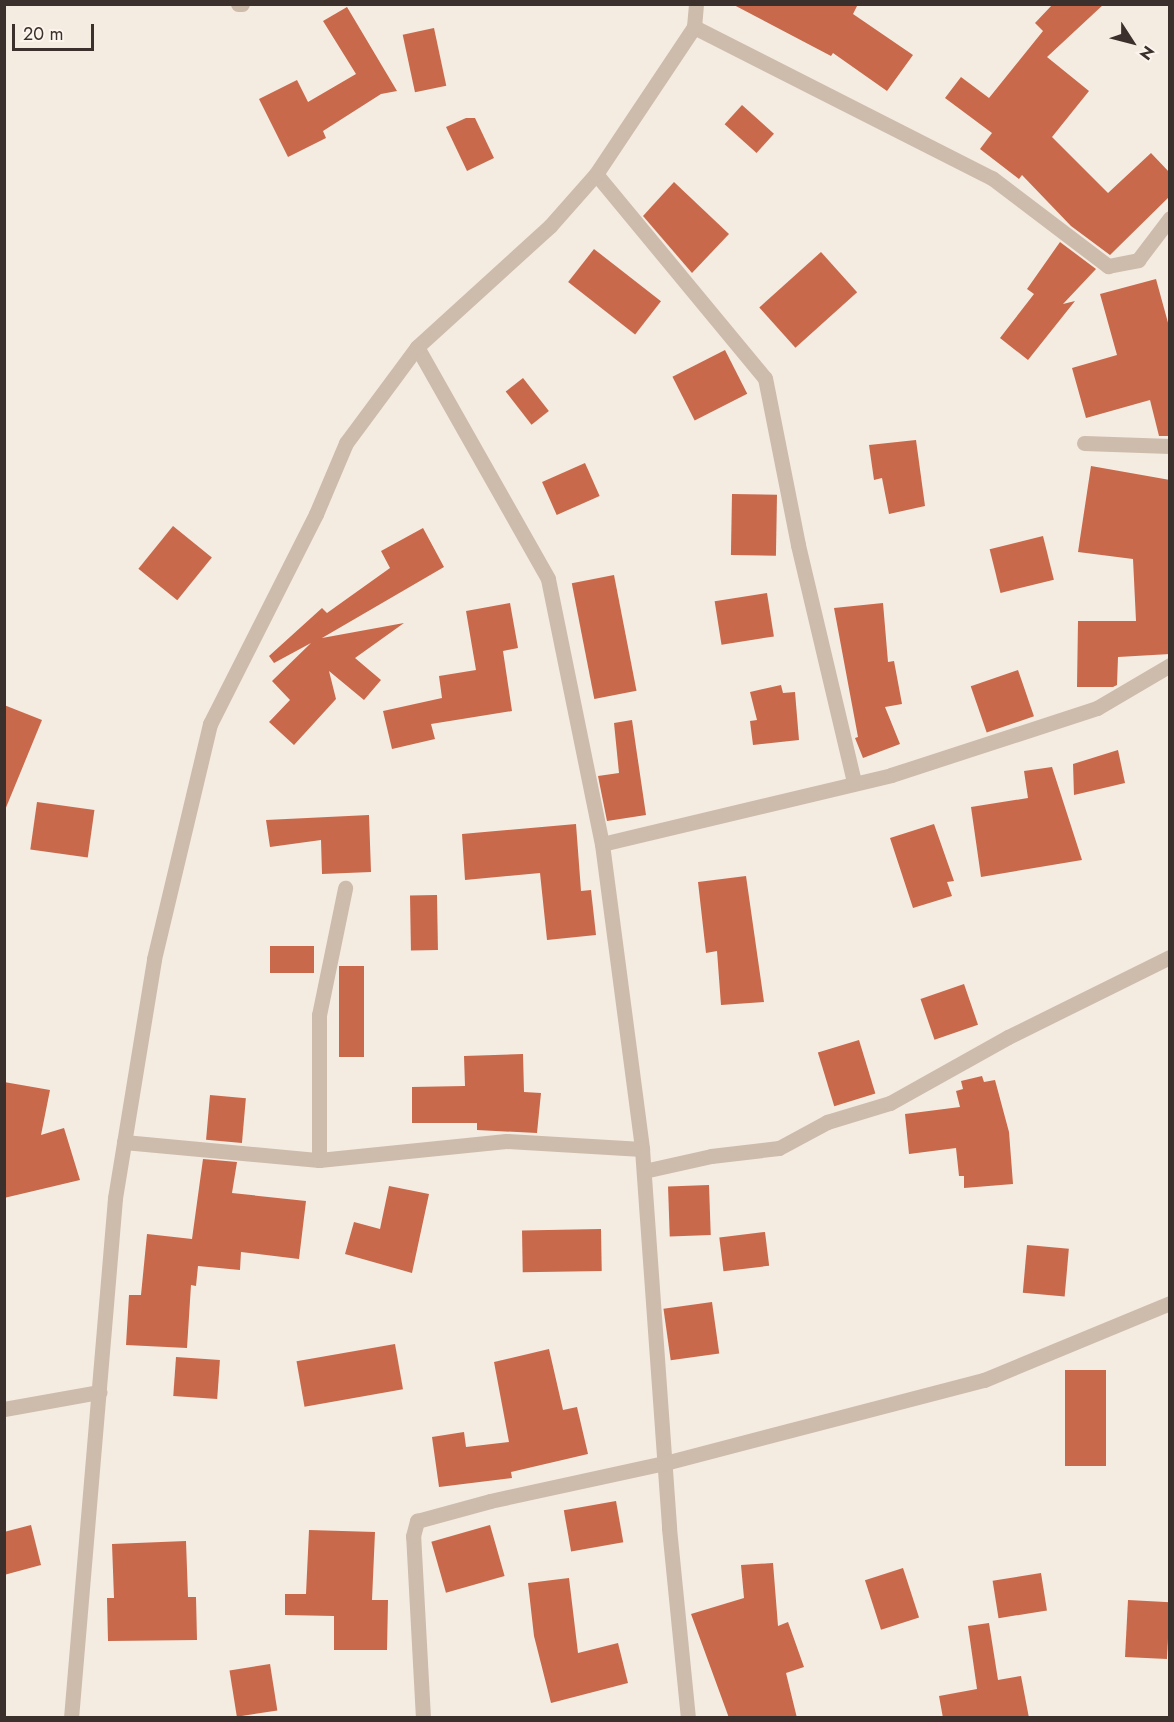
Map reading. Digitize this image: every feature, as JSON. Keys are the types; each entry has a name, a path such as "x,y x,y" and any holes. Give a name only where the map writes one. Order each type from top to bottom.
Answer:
{"street":[{"path":"71,1718 115,1198 154,959 210,723 316,514 346,443 417,346 550,226 596,174 694,27 696,4"},
{"path":"694,27 992,178 1108,266 1138,260 1170,218"},
{"path":"596,174 765,378 798,545 854,782"},
{"path":"417,346 548,579 602,844 642,1149 664,1463 688,1718"},
{"path":"1084,443 1170,447"},
{"path":"602,844 891,775 1097,708 1170,664"},
{"path":"319,1160 319,1015 345,888"},
{"path":"644,1171 711,1156 779,1148 827,1122 890,1103 1008,1037 1170,957"},
{"path":"124,1142 319,1160 506,1141 642,1149"},
{"path":"423,1718 413,1536 417,1521 490,1501 664,1463 984,1380 1170,1303"},
{"path":"4,1409 99,1392"}],"building":[{"path":"732,4 858,4 853,14 913,55 887,91 833,53 831,56"},
{"path":"1053,4 1104,4 1047,57 1089,91 1052,137 1108,193 1151,153 1170,173 1170,196 1110,255 1071,226 1022,175 1019,179 980,149 992,133 945,98 961,77 989,98 1043,31 1035,23"},
{"path":"347,7 397,91 381,94 323,131 326,138 288,157 259,99 297,80 308,102 356,74 323,21"},
{"path":"434,28 446,86 415,92 403,35"},
{"path":"742,105 774,134 757,153 725,124"},
{"path":"466,118 475,118 494,158 467,171 446,127"},
{"path":"674,182 729,234 692,273 643,216"},
{"path":"1060,242 1096,269 1063,304 1075,301 1028,360 1000,338 1034,294 1027,289"},
{"path":"594,249 661,301 635,334 568,282"},
{"path":"821,252 857,292 795,348 759,308"},
{"path":"1156,279 1170,330 1170,436 1159,436 1150,400 1086,418 1072,368 1117,355 1100,294"},
{"path":"725,350 747,394 695,420 672,377"},
{"path":"523,378 549,411 532,425 506,392"},
{"path":"916,440 925,506 889,514 882,478 874,480 869,445"},
{"path":"585,463 600,496 557,515 542,482"},
{"path":"1091,466 1170,480 1170,654 1118,657 1117,685 1113,687 1077,687 1078,621 1136,621 1133,559 1078,552"},
{"path":"732,494 777,495 776,556 731,555"},
{"path":"173,526 212,557 177,600 138,569"},
{"path":"423,528 444,567 322,638 404,623 355,658 381,680 364,700 329,671 336,699 294,745 269,722 290,700 272,681 311,643 274,663 269,656 322,608 327,613 390,568 381,551"},
{"path":"1043,536 1054,580 1001,593 990,549"},
{"path":"614,575 637,691 594,699 572,583"},
{"path":"767,593 774,636 722,645 715,601"},
{"path":"510,603 518,648 503,651 512,711 431,724 435,739 392,749 383,711 442,698 439,676 476,670 466,611"},
{"path":"883,603 888,662 894,661 902,704 885,707 900,744 863,758 855,738 858,737 834,608"},
{"path":"1018,670 1034,716 987,733 971,686"},
{"path":"781,685 783,693 795,692 799,740 753,745 750,721 757,720 750,692"},
{"path":"4,705 42,720 5,810 4,810"},
{"path":"632,720 646,815 607,821 598,776 619,773 614,723"},
{"path":"1118,750 1125,783 1074,795 1073,764"},
{"path":"1052,767 1082,860 981,877 971,807 1028,798 1024,771"},
{"path":"37,802 94,810 88,858 30,850"},
{"path":"369,815 371,872 322,874 321,840 270,847 266,820"},
{"path":"576,824 581,891 591,890 596,935 547,940 540,873 465,880 462,834"},
{"path":"934,824 954,881 947,882 952,896 913,908 890,838"},
{"path":"746,876 764,1002 721,1005 717,951 706,953 698,882"},
{"path":"410,895 437,895 438,950 411,950"},
{"path":"270,946 314,946 314,973 270,973"},
{"path":"339,966 364,966 364,1057 339,1057"},
{"path":"964,984 978,1025 935,1040 921,999"},
{"path":"859,1040 875,1094 834,1106 818,1053"},
{"path":"523,1054 524,1092 541,1093 537,1133 477,1130 477,1123 412,1123 412,1087 465,1086 464,1056"},
{"path":"982,1076 984,1082 995,1080 1009,1132 1013,1184 964,1188 964,1176 959,1176 956,1148 909,1154 905,1114 960,1107 956,1091 963,1089 961,1081"},
{"path":"4,1082 50,1090 41,1135 64,1128 80,1180 4,1198"},
{"path":"210,1095 246,1098 242,1143 206,1140"},
{"path":"203,1159 237,1162 232,1193 306,1201 299,1259 241,1252 240,1270 198,1266 196,1286 191,1285 187,1348 126,1345 129,1295 141,1295 147,1234 192,1239"},
{"path":"709,1185 711,1235 670,1236 668,1186"},
{"path":"389,1186 429,1194 412,1273 345,1254 354,1222 380,1229"},
{"path":"601,1229 602,1271 523,1272 522,1230"},
{"path":"765,1232 769,1266 723,1271 719,1238"},
{"path":"1027,1245 1069,1249 1065,1296 1023,1293"},
{"path":"712,1302 719,1353 671,1360 663,1309"},
{"path":"395,1344 403,1389 305,1407 297,1361"},
{"path":"549,1349 563,1410 577,1407 588,1454 511,1472 512,1478 439,1487 432,1437 464,1432 466,1447 509,1442 494,1362"},
{"path":"176,1357 220,1360 217,1399 173,1396"},
{"path":"1065,1370 1106,1370 1106,1466 1065,1466"},
{"path":"616,1501 623,1542 571,1552 564,1510"},
{"path":"31,1525 41,1565 4,1575 4,1532"},
{"path":"490,1525 505,1576 446,1593 431,1542"},
{"path":"309,1530 375,1532 372,1600 388,1600 387,1650 334,1650 334,1616 285,1615 285,1594 306,1594"},
{"path":"186,1541 188,1597 196,1597 197,1640 108,1641 107,1598 114,1598 112,1544"},
{"path":"773,1563 778,1626 788,1622 804,1667 786,1673 797,1718 729,1718 691,1614 744,1598 741,1565"},
{"path":"903,1568 919,1617 881,1630 865,1580"},
{"path":"1041,1573 1047,1611 999,1618 993,1581"},
{"path":"569,1578 578,1653 618,1643 628,1683 551,1703 534,1636 528,1583"},
{"path":"1128,1600 1170,1602 1167,1659 1125,1657"},
{"path":"989,1623 998,1680 1021,1676 1029,1718 943,1718 939,1696 977,1689 968,1626"},
{"path":"270,1664 277,1710 237,1717 230,1670"}]}
